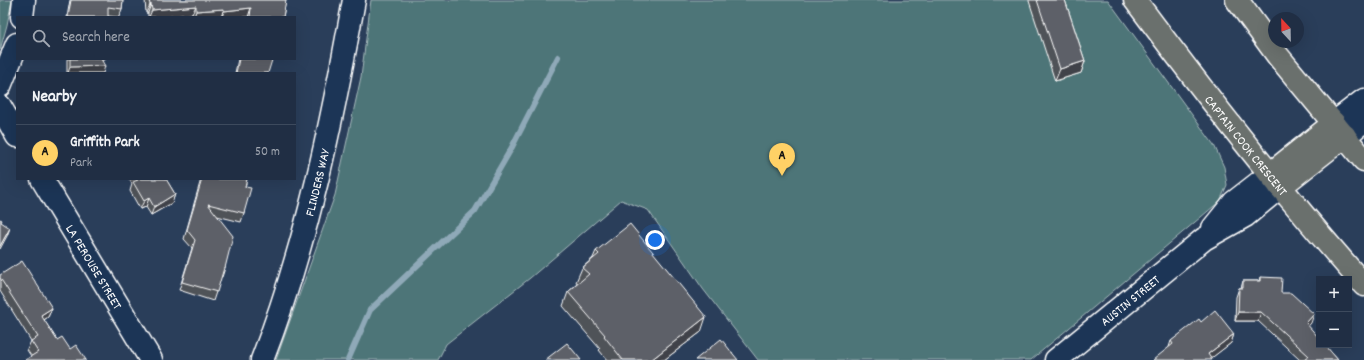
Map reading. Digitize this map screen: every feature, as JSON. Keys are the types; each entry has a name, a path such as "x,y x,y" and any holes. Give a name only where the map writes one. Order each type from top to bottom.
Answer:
{"main road":[{"name":"CAPTAIN COOK CRESCENT","path":"1135,0 1202,90 1275,181 1364,285"},
{"path":"1237,0 1278,56 1364,160"},
{"path":"1275,181 1340,130"}],"street":[{"path":"22,16 24,0"},
{"name":"FLINDERS WAY","path":"261,357 290,280 323,159 342,70 354,0"},
{"path":"0,86 16,46"},
{"path":"1340,130 1364,100"},
{"path":"0,106 16,134"},
{"path":"1340,130 1364,121"},
{"name":"LA PEROUSE STREET","path":"43,180 151,358"},
{"name":"AUSTIN STREET","path":"1056,360 1204,239 1245,216 1275,181"}],"green space":[{"path":"0,0 12,0 0,50"},
{"path":"371,0 1108,0 1214,145 1224,167 1227,185 1220,201 1031,360 758,360 703,289 648,210 621,200 530,278 446,344 438,360 276,360 335,195 361,77"}],"building":[{"path":"71,0 123,0 122,9 108,7 108,16 68,16"},
{"path":"149,0 286,0 283,16 250,16 251,8 224,11 224,9 196,11 196,6 152,10 151,4 150,5"},
{"path":"1037,0 1065,0 1085,61 1060,69"},
{"path":"70,60 102,60 105,66 70,67"},
{"path":"239,60 272,60 268,72 236,72"},
{"path":"138,180 167,180 175,194 154,207 149,198 144,201 133,182"},
{"path":"202,180 247,180 245,187 251,188 244,213 208,204 233,236 217,292 182,282 195,240 187,230"},
{"path":"0,219 2,220 1,222 10,228 0,246"},
{"path":"630,224 706,317 651,360 623,360 604,336 605,335 568,292 589,274 582,268 599,254 596,251"},
{"path":"22,261 52,308 41,315 57,340 62,337 70,349 76,345 86,360 25,360 38,352 31,341 38,337 0,278 0,275"},
{"path":"1260,277 1282,278 1281,293 1291,293 1314,314 1306,323 1316,335 1316,348 1328,348 1338,360 1304,360 1309,356 1261,312 1238,312 1239,288 1243,288 1243,281 1260,281"},
{"path":"1215,310 1234,334 1208,354 1212,360 1153,360 1173,344 1171,341 1199,319 1201,322"},
{"path":"721,339 738,360 695,360"},
{"path":"567,343 581,360 545,360"}],"waterway":[{"path":"348,360 370,310 475,211 511,149 558,57"}],"place":[{"name":"Griffith Park","path":"782,176"}]}
